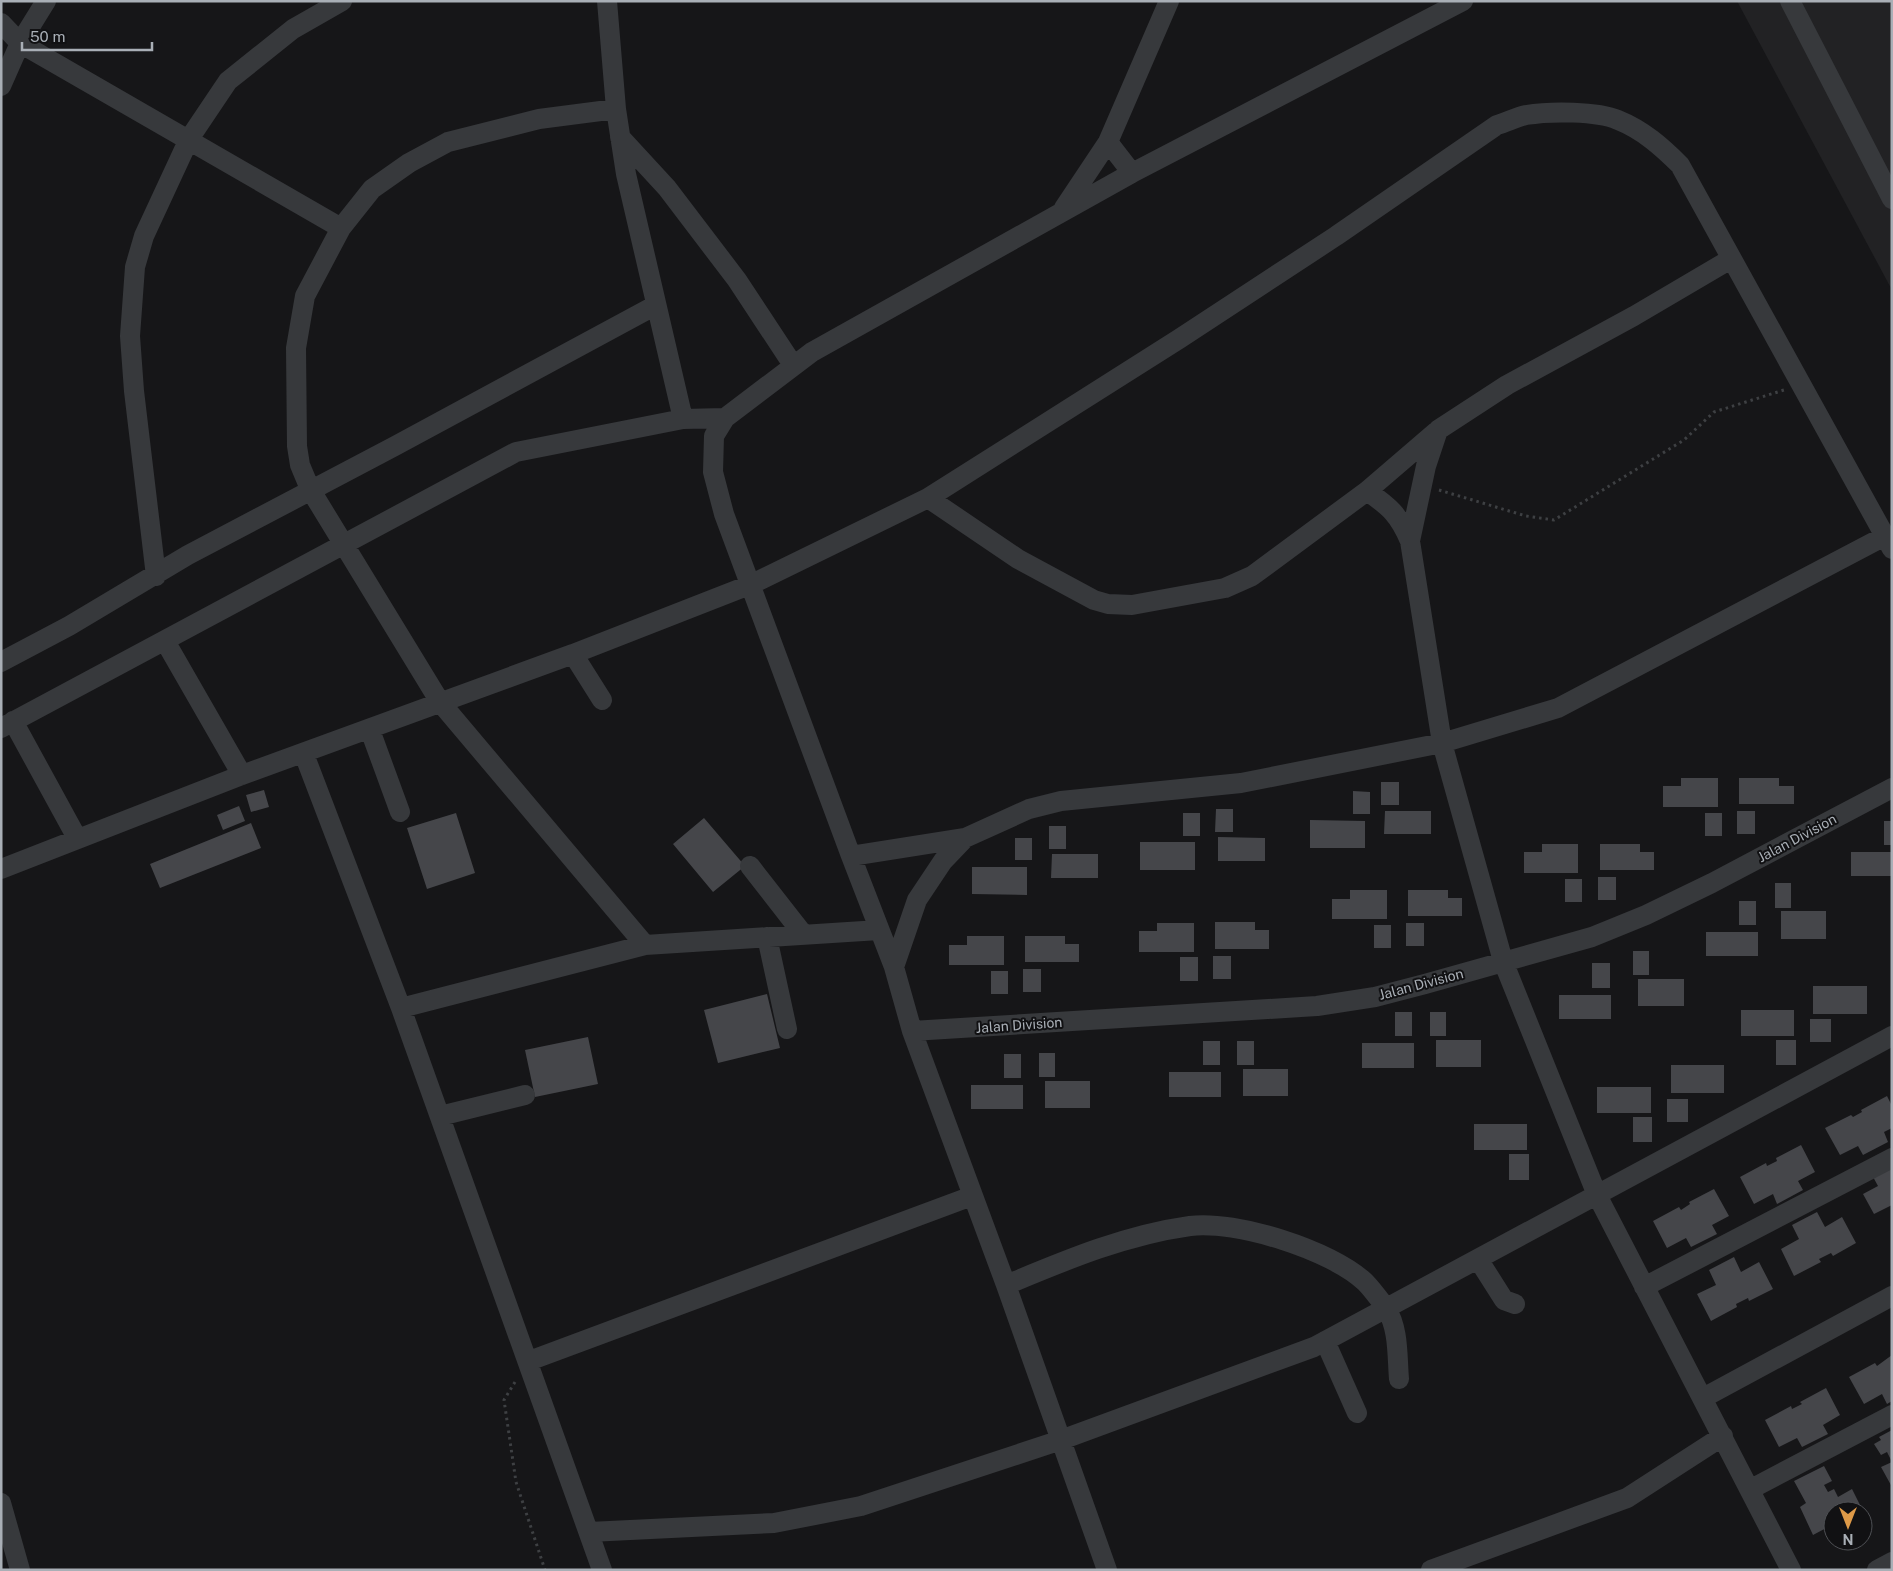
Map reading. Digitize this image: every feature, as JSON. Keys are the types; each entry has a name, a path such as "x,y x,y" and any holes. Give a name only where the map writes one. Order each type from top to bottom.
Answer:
{"street":[{"path":"1,86 20,43 46,1"},
{"path":"156,576 134,391 130,336 135,268 144,236 189,139 228,81 293,28 342,1"},
{"path":"607,1 616,109 626,174 683,419"},
{"path":"1062,212 1108,142 1169,1"},
{"path":"1107,1570 1006,1285 912,1031 894,967 851,856 752,584 724,514 713,472 714,436 725,418 812,352 1132,173 1463,1"},
{"path":"1790,1 1892,199"},
{"path":"1,23 20,43 341,228"},
{"path":"616,109 539,120 448,142 409,163 372,190 341,228 305,296 296,348 297,446 300,465 310,489 440,702 645,944"},
{"path":"1,869 242,775 370,730 440,702 573,654 752,584 928,498 1220,312 1497,126 1526,115 1579,114 1616,119 1640,131 1662,147 1680,165 1889,543 1558,708 1442,743 1241,783 1061,801 1029,809 965,838 851,856"},
{"path":"620,137 679,203 737,280 793,365"},
{"path":"1108,142 1132,173"},
{"path":"928,498 1018,559 1094,600 1121,605 1188,595 1240,583 1367,491 1438,430 1506,385 1634,316 1731,259"},
{"path":"1,662 156,576 188,555 656,305"},
{"path":"77,838 7,724 516,452 683,419 725,418"},
{"path":"1410,541 1426,466 1438,430"},
{"path":"1367,491 1390,507 1401,520 1410,541 1442,743 1502,961 1597,1195 1751,1489 1791,1570"},
{"path":"165,641 242,775"},
{"path":"573,654 602,700"},
{"path":"370,730 400,812"},
{"path":"304,754 401,1008 529,1361 602,1570"},
{"name":"Jalan Division","path":"912,1031 1317,1006 1384,995 1592,937 1646,915 1892,788"},
{"path":"894,967 917,900 929,878 965,838"},
{"path":"750,866 803,934"},
{"path":"401,1008 645,944 879,930"},
{"path":"767,937 787,1029"},
{"path":"589,1532 774,1524 820,1516 886,1499 1061,1440 1314,1347 1892,1036"},
{"path":"440,1116 525,1095"},
{"path":"1644,1287 1892,1158"},
{"path":"529,1361 972,1196"},
{"path":"1006,1285 1085,1252 1141,1235 1193,1226 1233,1228 1269,1236 1305,1248 1339,1264 1364,1281 1386,1309 1396,1336 1399,1379"},
{"path":"1478,1259 1500,1296 1508,1303 1515,1304"},
{"path":"1703,1398 1892,1296"},
{"path":"1325,1341 1357,1413"},
{"path":"1751,1489 1892,1415"},
{"path":"1431,1570 1626,1498 1723,1436"},
{"path":"1,1503 20,1570"},
{"path":"1877,1570 1892,1562"}],"path":[{"path":"1423,486 1526,516 1554,520 1684,440 1714,412 1801,384"},
{"path":"529,1361 504,1400 516,1482 545,1570"}],"shaded area":[{"path":"1737,1 1892,1 1892,290"}],"building":[{"path":"1681,778 1718,778 1718,807 1663,807 1663,786 1681,786"},
{"path":"1739,778 1779,778 1779,786 1794,786 1794,804 1739,804"},
{"path":"1381,782 1399,782 1399,805 1381,805"},
{"path":"264,790 269,807 251,812 246,795"},
{"path":"1353,791 1370,792 1370,814 1353,814"},
{"path":"239,806 245,821 223,830 217,815"},
{"path":"1216,809 1233,809 1233,832 1215,832"},
{"path":"1385,811 1431,811 1431,834 1384,834"},
{"path":"1737,811 1755,811 1755,834 1737,834"},
{"path":"456,813 475,873 427,889 407,828"},
{"path":"1183,813 1200,813 1200,836 1183,836"},
{"path":"1705,813 1722,813 1722,836 1705,836"},
{"path":"704,818 745,866 713,892 673,844"},
{"path":"1310,820 1365,821 1365,848 1310,848"},
{"path":"1884,821 1892,821 1892,845 1884,845"},
{"path":"251,823 261,848 160,888 150,864"},
{"path":"1049,826 1066,826 1066,849 1049,849"},
{"path":"1218,837 1265,838 1265,861 1218,861"},
{"path":"1015,838 1032,838 1032,860 1015,860"},
{"path":"1140,842 1195,842 1195,870 1140,870"},
{"path":"1542,844 1578,844 1578,873 1524,873 1524,852 1542,852"},
{"path":"1600,844 1640,844 1640,852 1654,852 1654,870 1600,870"},
{"path":"1851,852 1892,852 1892,876 1851,876"},
{"path":"1052,854 1098,854 1098,878 1051,878"},
{"path":"972,867 1027,867 1027,895 972,894"},
{"path":"1598,877 1616,877 1616,900 1598,900"},
{"path":"1565,879 1582,879 1582,902 1565,902"},
{"path":"1775,883 1791,883 1791,908 1775,908"},
{"path":"1350,890 1387,890 1387,919 1332,919 1332,899 1350,899"},
{"path":"1408,890 1448,890 1448,898 1462,898 1462,916 1408,916"},
{"path":"1739,901 1756,901 1756,925 1739,925"},
{"path":"1781,911 1826,911 1826,939 1781,939"},
{"path":"1215,922 1255,922 1255,930 1269,930 1269,949 1215,949"},
{"path":"1157,923 1194,923 1194,952 1139,952 1139,931 1157,931"},
{"path":"1406,923 1424,923 1424,946 1406,946"},
{"path":"1374,925 1391,925 1391,948 1374,948"},
{"path":"1706,932 1758,932 1758,956 1706,956"},
{"path":"967,936 1004,936 1004,965 949,965 949,945 967,945"},
{"path":"1025,936 1065,936 1065,944 1079,944 1079,962 1025,962"},
{"path":"1633,951 1649,951 1649,975 1633,975"},
{"path":"1213,956 1231,956 1231,979 1213,979"},
{"path":"1180,957 1198,957 1198,981 1180,981"},
{"path":"1592,963 1610,963 1610,988 1592,988"},
{"path":"1023,969 1041,969 1041,992 1023,992"},
{"path":"991,971 1008,971 1008,994 991,994"},
{"path":"1638,979 1684,979 1684,1006 1638,1006"},
{"path":"1813,986 1867,986 1867,1014 1813,1014"},
{"path":"767,994 780,1048 718,1063 704,1010"},
{"path":"1559,995 1611,995 1611,1019 1559,1019"},
{"path":"1741,1010 1794,1010 1794,1036 1741,1036"},
{"path":"1395,1012 1412,1012 1412,1036 1395,1036"},
{"path":"1430,1012 1446,1012 1446,1036 1430,1036"},
{"path":"1810,1019 1831,1019 1831,1042 1810,1042"},
{"path":"588,1037 598,1084 535,1097 525,1050"},
{"path":"1436,1040 1481,1040 1481,1067 1436,1067"},
{"path":"1776,1040 1796,1040 1796,1065 1776,1065"},
{"path":"1203,1041 1220,1041 1220,1065 1203,1065"},
{"path":"1237,1041 1254,1041 1254,1065 1237,1065"},
{"path":"1362,1043 1414,1043 1414,1068 1362,1068"},
{"path":"1039,1053 1055,1053 1055,1077 1039,1077"},
{"path":"1004,1054 1021,1054 1021,1078 1004,1078"},
{"path":"1671,1065 1724,1065 1724,1093 1671,1093"},
{"path":"1243,1069 1288,1069 1288,1096 1243,1096"},
{"path":"1169,1072 1221,1072 1221,1097 1169,1097"},
{"path":"1045,1081 1090,1081 1090,1108 1045,1108"},
{"path":"971,1085 1023,1085 1023,1109 971,1109"},
{"path":"1597,1087 1651,1087 1651,1113 1597,1113"},
{"path":"1887,1096 1892,1106 1892,1128 1884,1132 1888,1142 1863,1155 1858,1146 1840,1155 1825,1128 1851,1115 1853,1117 1862,1112 1861,1110"},
{"path":"1667,1099 1688,1099 1688,1122 1667,1122"},
{"path":"1633,1117 1652,1117 1652,1142 1633,1142"},
{"path":"1474,1124 1527,1124 1527,1150 1474,1150"},
{"path":"1801,1145 1815,1172 1798,1181 1803,1190 1777,1204 1773,1194 1754,1204 1740,1177 1766,1163 1767,1166 1777,1161 1776,1158"},
{"path":"1509,1154 1529,1154 1529,1180 1509,1180"},
{"path":"1892,1165 1892,1205 1874,1214 1863,1194 1878,1186 1872,1175"},
{"path":"1714,1189 1729,1216 1712,1225 1717,1234 1691,1247 1686,1238 1667,1248 1653,1221 1679,1207 1681,1210 1690,1204 1689,1202"},
{"path":"1817,1212 1825,1227 1842,1217 1856,1243 1833,1256 1831,1253 1819,1259 1821,1262 1794,1276 1781,1249 1799,1239 1792,1225"},
{"path":"1734,1257 1741,1272 1759,1262 1773,1289 1749,1301 1748,1298 1736,1304 1737,1307 1711,1321 1697,1294 1716,1285 1709,1270"},
{"path":"1892,1355 1892,1401 1887,1404 1882,1394 1864,1404 1849,1377 1875,1363 1877,1366"},
{"path":"1826,1388 1840,1415 1823,1425 1828,1434 1802,1447 1797,1438 1779,1447 1765,1420 1791,1406 1792,1409 1802,1404 1800,1402"},
{"path":"1892,1430 1892,1462 1887,1452 1881,1455 1874,1444 1881,1440 1879,1437"},
{"path":"1892,1462 1892,1487 1881,1467"},
{"path":"1824,1466 1832,1481 1824,1485 1828,1492 1834,1489 1838,1497 1852,1489 1858,1501 1823,1501 1823,1530 1813,1535 1800,1507 1806,1503 1794,1481"}]}
